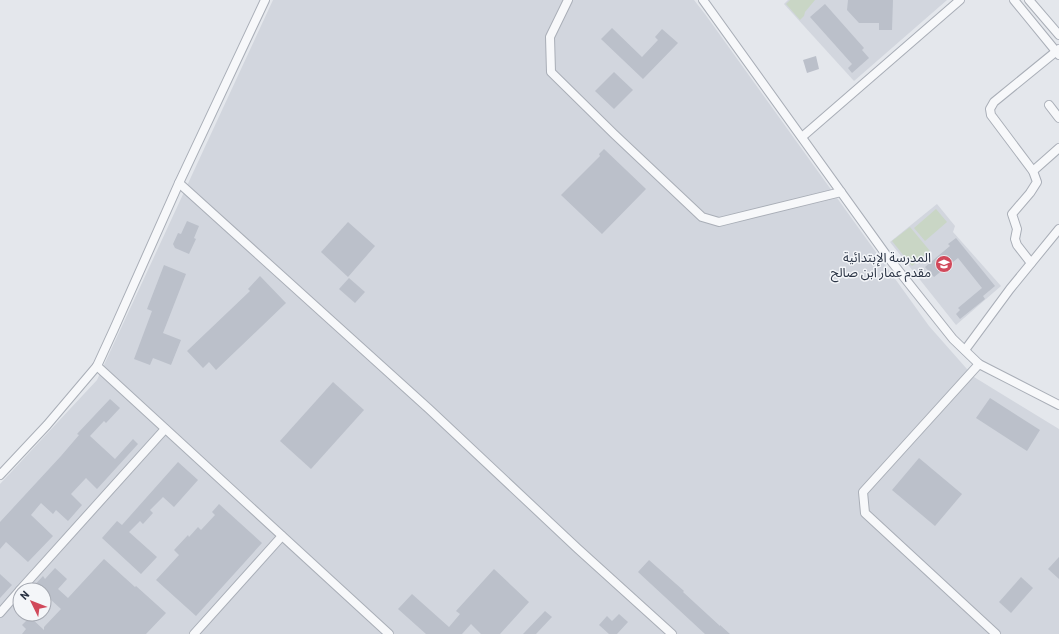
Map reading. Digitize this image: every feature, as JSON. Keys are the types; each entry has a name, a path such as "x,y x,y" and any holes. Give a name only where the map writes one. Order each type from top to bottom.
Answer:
{"street":[{"path":"0,475 46,426 97,366 179,183 265,0"},
{"path":"568,0 550,36 551,72 702,217 718,222 841,192"},
{"path":"703,0 887,256 953,339 979,364 1059,405"},
{"path":"802,137 960,0"},
{"path":"1014,0 1058,52 994,102 990,109 993,118 1034,171 1038,182 1012,214 1017,229 1014,239 1017,246 1031,263"},
{"path":"1029,0 1059,35 1049,43"},
{"path":"1049,105 1059,118"},
{"path":"1034,171 1059,148"},
{"path":"179,183 429,409 672,634"},
{"path":"965,350 1010,289 1059,229"},
{"path":"979,364 863,492 865,513 996,634"},
{"path":"97,366 389,634"},
{"path":"27,582 165,429"},
{"path":"194,634 282,536"},
{"path":"0,613 12,599"}],"shaded area":[{"path":"273,0 694,0 929,326 974,377 1059,429 1059,634 0,634 0,484 97,380"},
{"path":"788,0 947,0 854,81 784,4"},
{"name":"المدرسة الإبتدائية مقدم عمار ابن صالح","path":"937,204 955,226 953,232 1001,286 956,325 890,242"}],"green space":[{"path":"790,0 815,0 800,20 786,4"},
{"path":"936,209 947,222 925,241 914,228"},
{"path":"910,227 930,251 912,266 892,241"}],"building":[{"path":"848,0 893,0 892,30 879,30 879,23 859,23 847,10"},
{"path":"825,4 864,48 862,50 869,58 852,73 848,68 852,64 810,17"},
{"path":"612,28 642,57 658,40 655,37 662,29 678,43 643,79 601,39"},
{"path":"816,56 819,69 807,73 803,60"},
{"path":"614,72 633,90 614,109 595,91"},
{"path":"604,149 646,189 602,234 561,195 600,156 599,154"},
{"path":"187,221 199,226 194,238 196,239 189,254 175,248 173,244 178,233 181,234"},
{"path":"348,222 375,246 348,277 321,252"},
{"path":"956,238 995,286 983,296 985,299 960,319 956,314 960,310 958,308 982,288 958,258 934,277 925,267 950,246 948,244"},
{"path":"164,265 186,274 163,333 181,340 171,365 153,358 150,365 134,359 152,311 147,309"},
{"path":"260,276 286,303 216,370 209,362 203,368 187,351 250,291 248,289"},
{"path":"349,278 365,292 355,303 339,289"},
{"path":"333,382 364,410 311,469 280,441"},
{"path":"990,398 1040,430 1027,451 976,418"},
{"path":"110,399 120,408 106,423 104,421 90,436 115,459 133,439 138,444 97,489 86,478 71,494 82,505 68,521 56,510 53,514 41,503 31,515 53,536 28,562 6,542 0,549 0,522 61,456 79,435 77,434"},
{"path":"919,458 962,494 935,526 892,490"},
{"path":"178,462 198,480 174,507 163,497 150,510 153,513 143,524 140,521 129,532 157,557 141,574 102,538 117,521 122,525"},
{"path":"219,504 262,543 196,616 156,580 179,555 174,550 198,527 201,530 215,515 212,512"},
{"path":"1059,557 1059,579 1048,569"},
{"path":"104,559 166,613 146,634 22,634 26,629 22,625 25,622 35,622 44,630 44,627 49,622 52,622 52,619 61,609 52,601 52,582 37,582 43,576 45,579 55,568 67,579 58,589 68,598"},
{"path":"649,560 730,634 705,634 638,572"},
{"path":"494,569 529,602 500,634 481,634 471,624 462,634 426,634 398,609 412,594 449,627 460,614 456,611"},
{"path":"0,574 12,585 0,598"},
{"path":"1021,577 1033,588 1011,613 999,602"},
{"path":"545,611 552,617 536,634 523,634"},
{"path":"619,614 628,622 617,634 609,634 599,625 607,616 612,621"}],"place":[{"name":"المدرسة الإبتدائية مقدم عمار ابن صالح","path":"944,264"}]}
